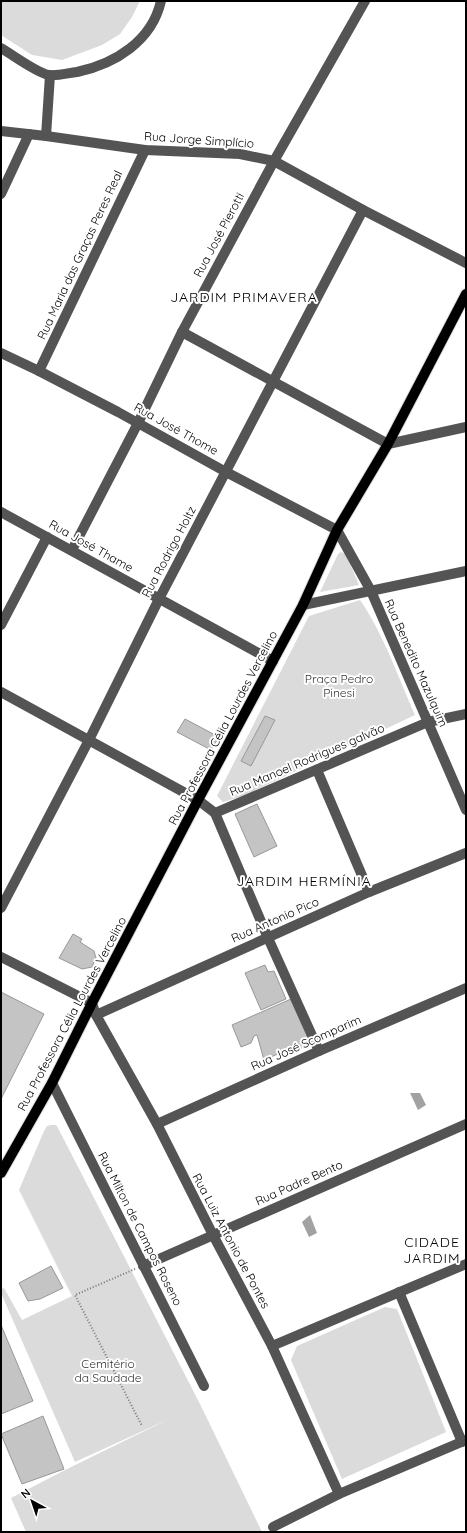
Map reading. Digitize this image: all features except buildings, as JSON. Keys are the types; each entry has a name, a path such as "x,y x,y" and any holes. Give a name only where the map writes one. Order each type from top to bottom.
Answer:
{"main road":[{"name":"Rua Professora Célia Lourdes Vercelino","path":"1,1173 52,1083 198,800 303,605 337,530 388,444 466,294"}],"street":[{"path":"1,48 39,71 50,75 87,70 101,65 131,49 151,26 161,1"},
{"name":"Rua José Pierotti","path":"72,550 138,423 182,332 274,161 365,1"},
{"path":"46,136 50,75"},
{"name":"Rua Jorge Simplício","path":"1,131 145,150 240,154 274,161 363,210 466,263"},
{"path":"1,194 29,134"},
{"name":"Rua Maria das Graças Peres Real","path":"39,371 145,150"},
{"name":"Rua Rodrigo Holtz","path":"1,908 89,740 159,599 363,210"},
{"path":"182,332 388,444 466,427"},
{"name":"Rua José Thome","path":"2,356 39,371 337,530"},
{"name":"Rua José Thame","path":"1,512 273,661"},
{"name":"Rua Benedito Mazulquim","path":"337,530 371,591 466,810"},
{"path":"1,625 47,537"},
{"path":"303,605 466,571"},
{"path":"1,692 198,800 215,813 268,938 319,1051"},
{"path":"428,722 466,714"},
{"name":"Rua Manoel Rodrigues galvão","path":"215,813 428,722"},
{"path":"317,770 369,892"},
{"name":"Rua Antonio Pico","path":"96,1016 369,892 466,853"},
{"path":"1,957 92,1003"},
{"name":"Rua José Scomparim","path":"157,1124 319,1051 466,988"},
{"name":"Rua Luiz Antonio de Pontes","path":"92,1003 96,1016 157,1124 213,1235 272,1346 340,1494"},
{"name":"Rua Milton de Campos Roseno","path":"52,1083 204,1386"},
{"name":"Rua Padre Bento","path":"143,1266 466,1124"},
{"path":"272,1346 466,1264"},
{"path":"273,1527 340,1494 464,1441 399,1292"}],"path":[{"path":"142,1426 75,1295 143,1266"}],"green space":[{"path":"1,1 140,1 132,17 120,34 102,45 62,60 32,55 1,35"},
{"path":"341,552 346,554 359,585 320,592 338,554"},
{"name":"Praça Pedro Pinesi","path":"360,600 383,641 415,715 243,796 223,802 217,796 309,616"},
{"name":"Cemitério da Saudade","path":"56,1125 58,1128 200,1404 262,1532 26,1532 11,1498 169,1419 75,1462 1,1293 1,1289 4,1288 22,1320 72,1296 19,1190 44,1131 47,1126"},
{"path":"385,1307 397,1309 446,1432 342,1479 291,1360 297,1346"}],"shaded area":[{"path":"410,1093 420,1093 426,1105 418,1110"},
{"path":"310,1215 317,1233 309,1237 302,1222"}],"district":[{"name":"JARDIM PRIMAVERA","path":"244,297"},
{"name":"JARDIM HERMÍNIA","path":"304,881"},
{"name":"CIDADE JARDIM","path":"432,1250"}]}
